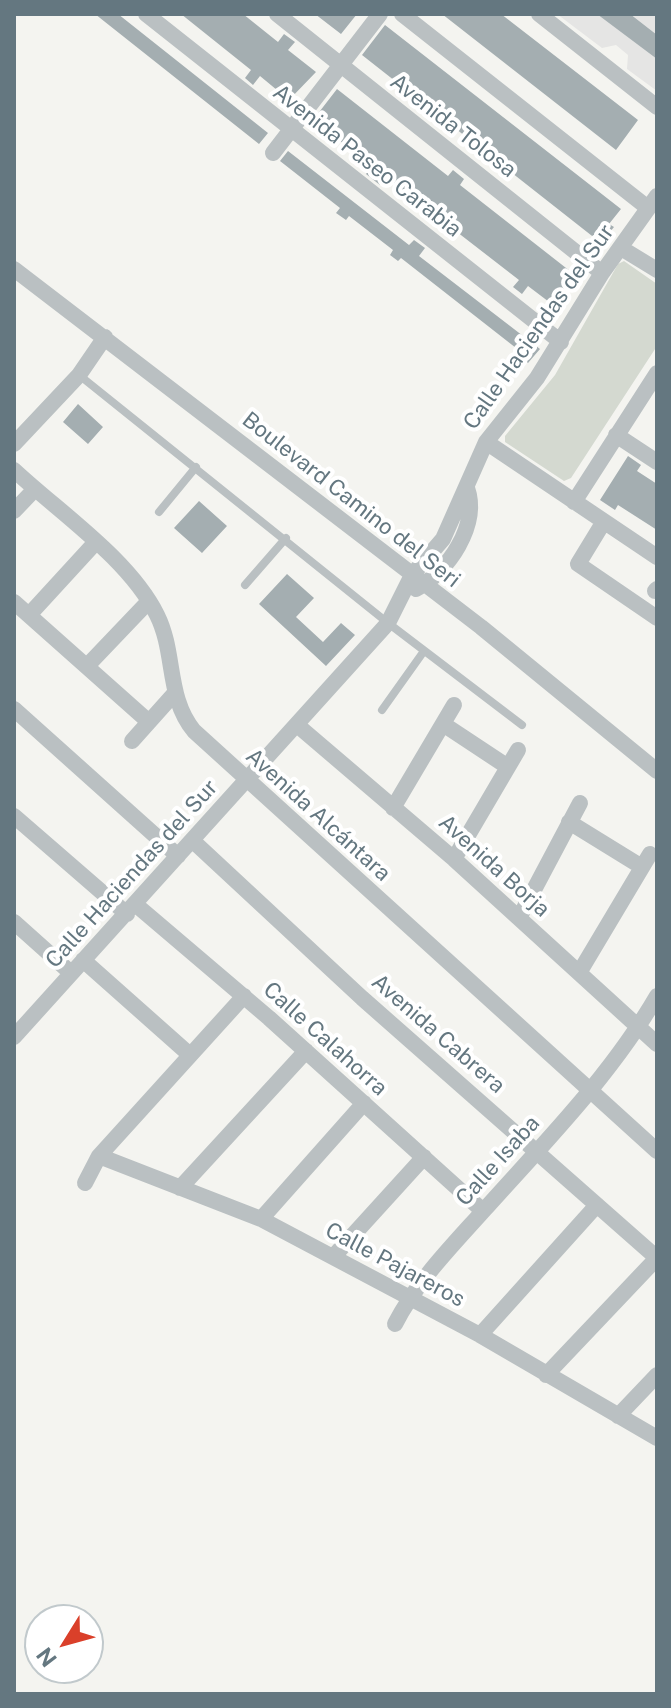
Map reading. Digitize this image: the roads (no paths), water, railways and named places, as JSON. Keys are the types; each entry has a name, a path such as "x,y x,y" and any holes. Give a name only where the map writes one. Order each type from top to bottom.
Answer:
{"street":[{"name":"Avenida Paseo Carabia","path":"146,14 561,342"},
{"name":"Avenida Tolosa","path":"277,14 602,273"},
{"path":"273,153 338,64 380,14"},
{"path":"402,14 652,202"},
{"path":"539,14 657,107"},
{"name":"Calle Haciendas del Sur","path":"14,1037 388,623 419,579 439,572 460,542 471,509 467,488 486,442 561,342 602,273 652,202"},
{"path":"621,248 657,270"},
{"name":"Boulevard Camino del Seri","path":"14,269 419,579 657,771"},
{"path":"14,444 79,375 105,337"},
{"path":"574,502 657,373"},
{"path":"616,435 657,462"},
{"path":"486,442 657,557"},
{"name":"Avenida Alcántara","path":"14,470 120,566 149,601 162,628 174,694 182,717 194,731 657,1151"},
{"path":"14,511 35,489"},
{"path":"603,523 578,564 657,618"},
{"path":"29,615 95,543"},
{"path":"87,666 149,601"},
{"path":"14,602 149,722"},
{"path":"132,741 174,694"},
{"path":"393,808 454,705"},
{"path":"14,709 178,856"},
{"path":"443,724 508,767"},
{"name":"Avenida Borja","path":"297,725 454,859 657,1044"},
{"path":"454,859 518,750"},
{"path":"519,918 580,803"},
{"name":"Calle Calahorra","path":"14,816 244,996 483,1211"},
{"path":"569,822 646,860 579,973"},
{"name":"Avenida Cabrera","path":"193,841 362,998 657,1258"},
{"path":"14,922 71,973"},
{"path":"83,960 190,1055"},
{"path":"85,1183 99,1156 244,996"},
{"name":"Calle Isaba","path":"395,1324 409,1297 589,1092 638,1028 657,996"},
{"path":"180,1188 306,1051"},
{"path":"261,1219 364,1103"},
{"name":"Calle Pajareros","path":"99,1156 261,1219 480,1335 657,1438"},
{"path":"334,1256 424,1157"},
{"path":"480,1335 597,1205"},
{"path":"546,1375 657,1258"},
{"path":"618,1416 657,1375"}],"lane":[{"path":"79,375 286,538 388,623 522,725"},
{"path":"159,512 196,467"},
{"path":"245,585 286,538"},
{"path":"382,710 424,651"}]}
